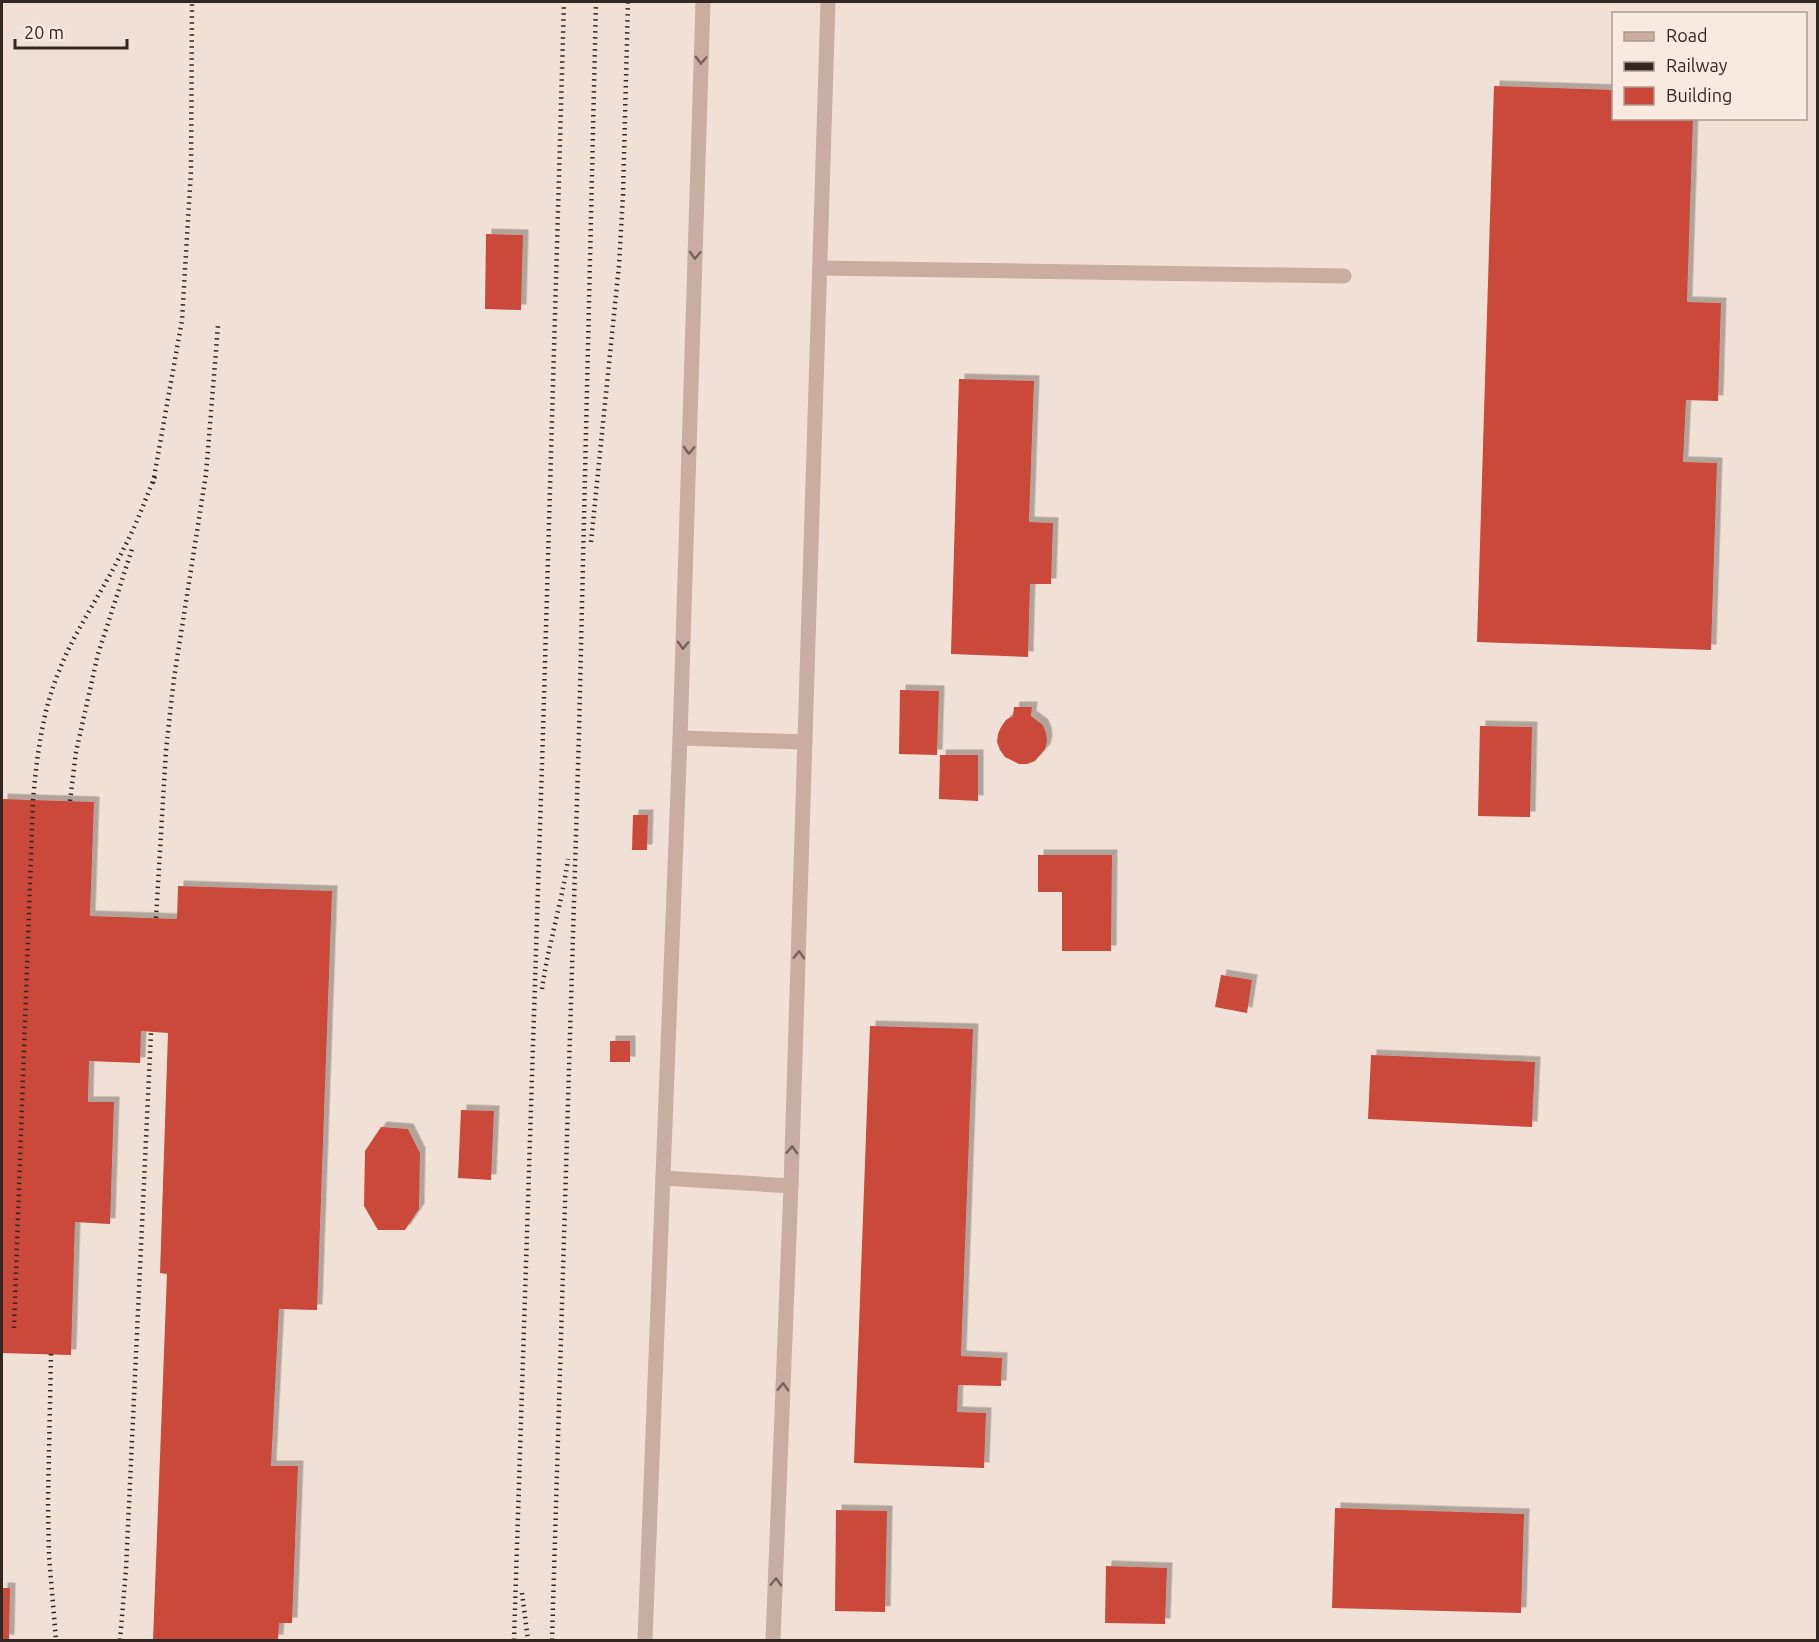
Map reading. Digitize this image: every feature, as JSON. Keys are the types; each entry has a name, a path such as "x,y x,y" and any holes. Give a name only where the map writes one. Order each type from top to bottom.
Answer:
{"lane":[{"path":"645,1641 680,738 703,2"},
{"path":"773,1641 791,1186 828,2"},
{"path":"820,268 1344,276"},
{"path":"680,738 805,742"},
{"path":"663,1178 791,1186"}],"building":[{"path":"1494,86 1612,90 1612,120 1693,120 1687,302 1721,303 1718,401 1686,400 1683,462 1717,463 1711,650 1477,642"},
{"path":"486,234 523,235 521,310 485,309"},
{"path":"959,379 1034,381 1029,522 1053,523 1051,584 1030,584 1028,657 951,654"},
{"path":"900,690 939,691 937,755 899,754"},
{"path":"1014,707 1032,707 1031,716 1043,725 1046,733 1045,749 1035,761 1027,764 1019,764 1005,757 997,742 1001,727 1013,716"},
{"path":"1480,726 1532,727 1530,817 1478,816"},
{"path":"940,755 978,755 978,801 939,799"},
{"path":"2,799 94,802 90,916 177,919 178,886 332,891 317,1310 279,1309 271,1466 298,1466 292,1623 279,1623 278,1640 153,1640 167,1274 160,1273 168,1033 141,1031 140,1063 89,1061 88,1102 114,1102 110,1224 75,1222 71,1355 2,1353"},
{"path":"633,815 648,815 647,850 632,850"},
{"path":"1038,855 1112,855 1111,951 1062,951 1062,892 1038,892"},
{"path":"1221,975 1252,980 1247,1013 1215,1007"},
{"path":"870,1026 973,1029 961,1356 1002,1358 1001,1386 958,1385 957,1412 986,1413 984,1468 854,1463"},
{"path":"610,1041 630,1041 630,1062 610,1062"},
{"path":"1371,1055 1535,1062 1532,1127 1368,1119"},
{"path":"461,1110 494,1111 491,1180 458,1178"},
{"path":"381,1127 408,1129 420,1153 419,1209 405,1230 378,1230 364,1206 365,1151"},
{"path":"1335,1508 1524,1514 1521,1613 1332,1608"},
{"path":"836,1510 887,1511 885,1612 835,1611"},
{"path":"1106,1566 1167,1568 1165,1624 1105,1623"},
{"path":"2,1588 10,1588 9,1640 2,1640"}],"railway":[{"path":"153,483 182,320 191,170 192,2"},
{"path":"514,1640 564,2"},
{"path":"552,1640 579,733 596,2"},
{"path":"591,542 619,265 628,2"},
{"path":"156,918 166,750 174,678 206,474 218,326"},
{"path":"14,1328 33,800 41,734 48,702 66,655 128,541 156,474"},
{"path":"70,801 76,752 98,654 133,546"},
{"path":"542,989 568,859"},
{"path":"120,1640 126,1569 151,1032"},
{"path":"51,1354 48,1503 49,1556 56,1640"},
{"path":"522,1593 528,1640"}]}
